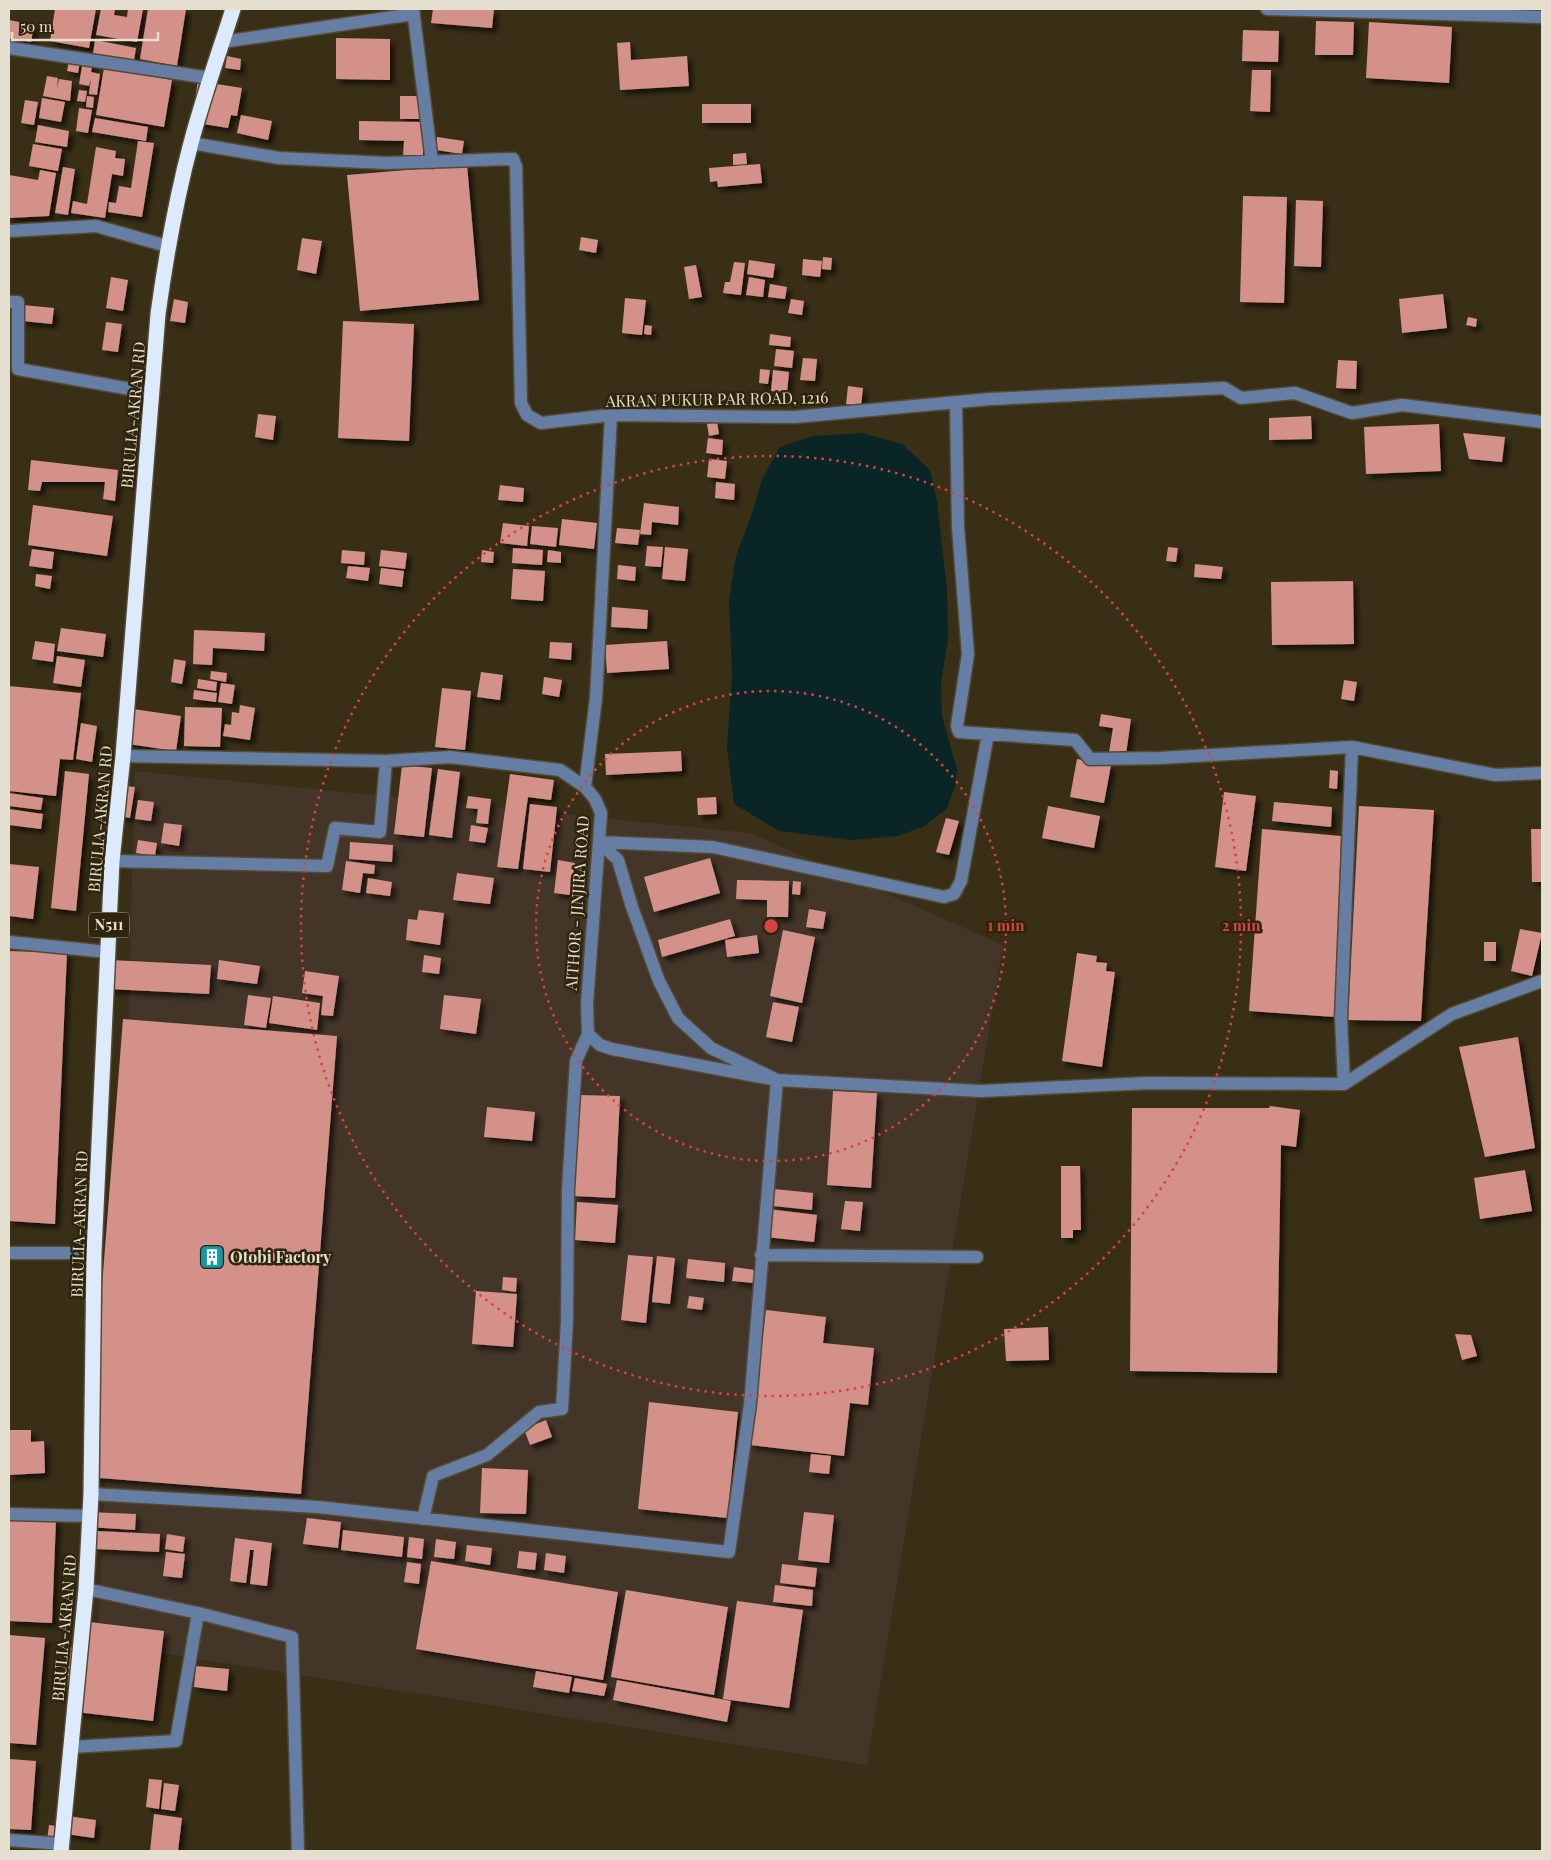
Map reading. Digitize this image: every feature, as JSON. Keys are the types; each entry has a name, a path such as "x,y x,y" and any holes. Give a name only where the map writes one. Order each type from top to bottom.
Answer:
{"highway":[{"name":"BIRULIA-AKRAN RD","path":"61,1848 86,1589 91,1494 94,1254 112,861 123,756 158,314 168,246 191,143 233,9"}],"street":[{"path":"1267,9 1542,17"},
{"path":"222,42 414,11 432,162"},
{"path":"9,50 210,78"},
{"name":"AKRAN PUKUR PAR ROAD, 1216","path":"191,143 279,158 387,163 513,159 516,166 521,403 527,415 541,423 611,415 795,417 956,402 1224,388 1241,398 1295,393 1352,413 1402,405 1542,422"},
{"path":"9,231 96,226 168,246"},
{"path":"9,302 18,302 18,369 153,393"},
{"path":"956,402 958,527 968,654 958,726 959,732 1075,740 1090,759 1160,758 1352,747 1495,775 1542,773"},
{"path":"585,787 596,698 611,415"},
{"path":"599,842 713,846 944,897 954,894 961,881 988,734"},
{"path":"1344,1084 1341,1018 1352,747"},
{"name":"AITHOR - JINJIRA ROAD","path":"123,756 386,761 450,757 560,770 585,787 595,799 601,813 587,1004 588,1034"},
{"path":"112,861 327,866 335,828 380,832 386,761"},
{"path":"599,842 618,860 632,908 659,981 678,1018 711,1048 777,1080"},
{"path":"9,942 108,952"},
{"path":"423,1519 433,1476 487,1455 539,1412 562,1409 567,1321 568,1189 576,1061 588,1034 600,1045 612,1049 777,1080 981,1091 1148,1083 1344,1084 1452,1014 1542,981"},
{"path":"91,1494 318,1507 729,1552 750,1404 777,1080"},
{"path":"9,1253 94,1254"},
{"path":"762,1255 978,1258"},
{"path":"9,1514 89,1516"},
{"path":"86,1589 198,1613 292,1637 298,1851"},
{"path":"71,1747 176,1741 198,1613"},
{"path":"9,1840 61,1848"}],"shaded area":[{"path":"135,771 750,833 1003,945 867,1765 98,1643 104,1495 120,1329"}],"water":[{"path":"862,433 902,444 930,470 937,501 947,589 948,639 941,683 942,716 957,769 955,786 947,808 925,826 898,836 852,840 779,831 734,804 727,746 732,674 729,600 736,556 753,511 762,479 780,447 813,436"}],"building":[{"path":"55,9 96,9 89,48 50,41"},
{"path":"101,9 115,9 114,15 127,17 128,9 143,9 137,42 96,35"},
{"path":"148,9 186,9 177,66 140,59"},
{"path":"433,9 494,9 492,28 431,23"},
{"path":"9,20 34,25 31,42 9,38"},
{"path":"1316,21 1354,22 1353,55 1315,55"},
{"path":"1369,22 1452,27 1449,83 1366,78"},
{"path":"1243,30 1279,31 1278,62 1242,61"},
{"path":"336,38 390,39 390,80 336,79"},
{"path":"95,40 136,48 134,61 93,54"},
{"path":"630,42 631,60 687,56 689,86 620,90 617,43"},
{"path":"227,56 241,59 240,70 225,68"},
{"path":"69,60 80,62 78,73 67,71"},
{"path":"83,61 93,63 91,72 100,74 97,95 89,94 91,78 89,86 79,84"},
{"path":"104,68 172,80 164,127 96,115"},
{"path":"1252,70 1271,70 1270,112 1250,111"},
{"path":"47,76 58,78 57,89 59,79 72,81 70,101 43,96"},
{"path":"198,81 242,88 237,116 231,115 228,128 191,122"},
{"path":"79,90 87,91 85,102 77,101"},
{"path":"87,96 94,97 93,108 86,107"},
{"path":"400,96 420,96 420,119 400,119"},
{"path":"42,98 65,102 61,122 39,118"},
{"path":"25,100 38,102 34,125 21,123"},
{"path":"702,104 751,104 751,123 702,123"},
{"path":"79,108 92,110 88,133 76,131"},
{"path":"241,115 272,121 268,140 237,133"},
{"path":"95,118 148,127 146,141 92,132"},
{"path":"359,121 423,122 423,155 403,155 404,141 359,140"},
{"path":"38,125 69,131 67,147 35,142"},
{"path":"437,137 464,141 462,154 436,150"},
{"path":"138,141 154,143 142,217 108,212 109,202 116,203 119,186 131,188"},
{"path":"33,144 62,149 58,171 29,166"},
{"path":"96,147 116,151 115,158 125,159 123,176 112,174 105,218 71,213 73,201 87,204"},
{"path":"746,153 747,164 733,165 733,154"},
{"path":"760,164 762,183 718,187 717,181 710,182 709,168"},
{"path":"467,165 479,300 360,311 347,175"},
{"path":"63,167 75,169 68,215 55,213"},
{"path":"40,170 56,173 49,216 9,218 9,175 38,180"},
{"path":"1243,196 1287,197 1284,303 1240,302"},
{"path":"1296,200 1323,201 1321,267 1294,266"},
{"path":"581,237 598,240 596,253 579,250"},
{"path":"302,238 322,241 316,274 297,270"},
{"path":"823,257 832,258 831,270 822,269"},
{"path":"803,259 822,261 820,277 802,275"},
{"path":"749,260 775,264 773,278 747,274"},
{"path":"734,262 745,263 741,295 723,293 725,282 730,282"},
{"path":"696,265 702,297 689,299 684,267"},
{"path":"111,277 128,280 123,311 106,308"},
{"path":"749,277 765,280 763,297 746,295"},
{"path":"770,284 787,287 785,299 768,297"},
{"path":"1443,294 1447,328 1402,333 1399,299"},
{"path":"625,298 646,300 642,335 622,333"},
{"path":"174,299 188,302 185,323 170,321"},
{"path":"791,299 804,301 802,315 788,313"},
{"path":"23,305 54,308 52,324 22,321"},
{"path":"1468,317 1477,319 1476,327 1466,325"},
{"path":"343,321 414,324 409,441 338,438"},
{"path":"106,322 122,324 118,352 102,350"},
{"path":"645,325 652,326 651,335 644,334"},
{"path":"770,334 791,337 790,347 769,345"},
{"path":"776,349 794,351 792,368 774,366"},
{"path":"803,358 817,359 815,381 800,380"},
{"path":"1338,360 1357,361 1356,389 1336,388"},
{"path":"760,369 770,370 768,384 759,383"},
{"path":"773,370 789,372 787,393 771,391"},
{"path":"848,386 863,388 861,406 846,404"},
{"path":"258,414 276,416 273,440 255,437"},
{"path":"1311,416 1312,439 1269,440 1269,418"},
{"path":"717,422 719,434 709,436 707,424"},
{"path":"1439,424 1441,471 1366,474 1364,427"},
{"path":"1463,433 1505,437 1502,462 1469,459"},
{"path":"708,438 723,440 722,455 706,453"},
{"path":"709,459 727,461 725,479 707,477"},
{"path":"31,460 118,470 115,501 103,499 105,482 42,482 40,491 28,490"},
{"path":"716,482 735,484 734,500 715,498"},
{"path":"500,485 524,488 523,502 498,500"},
{"path":"644,503 679,507 678,525 652,522 651,535 640,534"},
{"path":"33,505 113,516 107,556 28,545"},
{"path":"562,519 597,523 594,549 559,545"},
{"path":"503,523 529,526 527,546 500,543"},
{"path":"532,526 558,528 556,547 530,544"},
{"path":"617,528 640,530 638,545 615,543"},
{"path":"647,546 663,547 661,567 645,566"},
{"path":"665,547 688,549 685,581 662,579"},
{"path":"1168,547 1178,548 1176,562 1166,561"},
{"path":"513,548 543,550 542,565 512,563"},
{"path":"32,549 54,552 52,569 29,566"},
{"path":"342,550 365,552 364,565 341,563"},
{"path":"381,550 407,553 405,569 379,566"},
{"path":"482,550 494,552 493,563 481,562"},
{"path":"548,550 561,552 561,563 547,562"},
{"path":"1195,564 1223,567 1221,579 1194,577"},
{"path":"618,565 636,567 635,581 617,579"},
{"path":"348,566 370,568 368,581 346,578"},
{"path":"381,568 404,571 402,587 379,584"},
{"path":"513,569 545,571 543,601 511,599"},
{"path":"36,574 52,576 50,589 35,586"},
{"path":"1353,581 1354,644 1272,645 1271,582"},
{"path":"612,607 648,610 647,629 611,627"},
{"path":"61,628 106,634 103,657 57,651"},
{"path":"194,630 265,633 264,651 213,648 212,665 193,664"},
{"path":"35,641 55,644 53,662 32,659"},
{"path":"667,641 669,669 607,673 605,645"},
{"path":"550,642 572,643 571,660 549,658"},
{"path":"57,656 85,660 81,687 53,683"},
{"path":"174,659 186,661 182,684 171,682"},
{"path":"211,671 227,673 226,682 210,679"},
{"path":"481,672 503,675 500,700 477,697"},
{"path":"544,677 562,680 559,697 542,694"},
{"path":"198,679 217,682 216,691 197,688"},
{"path":"1344,680 1357,682 1354,701 1341,699"},
{"path":"221,683 235,685 232,704 218,702"},
{"path":"9,686 81,693 73,760 60,759 56,796 9,791"},
{"path":"442,688 471,691 465,750 435,747"},
{"path":"194,690 217,693 216,702 193,699"},
{"path":"240,705 255,708 250,740 223,736 225,724 231,725 232,712 239,713"},
{"path":"185,707 222,708 220,747 184,746"},
{"path":"133,709 181,716 176,751 128,744"},
{"path":"1101,714 1131,719 1126,754 1109,752 1113,728 1099,726"},
{"path":"81,723 97,726 92,762 76,759"},
{"path":"681,751 682,771 606,775 605,754"},
{"path":"1077,759 1111,765 1104,803 1070,797"},
{"path":"402,765 432,768 424,837 394,834"},
{"path":"438,769 460,772 452,838 429,835"},
{"path":"1330,770 1338,771 1337,789 1329,788"},
{"path":"65,771 89,774 76,911 51,908"},
{"path":"510,774 554,780 551,800 528,797 518,869 497,867"},
{"path":"118,785 135,787 130,818 114,815"},
{"path":"1224,792 1256,796 1246,871 1215,867"},
{"path":"9,793 43,798 41,810 9,806"},
{"path":"468,796 491,799 488,824 476,823 478,809 466,808"},
{"path":"716,797 717,814 698,815 697,798"},
{"path":"138,800 154,802 151,821 135,819"},
{"path":"1274,802 1332,807 1331,827 1272,821"},
{"path":"530,804 557,807 550,872 523,869"},
{"path":"1048,806 1100,816 1094,848 1042,838"},
{"path":"1359,806 1434,810 1421,1021 1348,1020"},
{"path":"9,809 43,814 41,829 9,825"},
{"path":"946,818 959,821 949,855 936,852"},
{"path":"164,823 182,825 179,846 161,843"},
{"path":"471,825 488,828 485,843 469,841"},
{"path":"1262,829 1341,836 1335,1017 1249,1011"},
{"path":"1531,829 1542,829 1542,882 1532,882"},
{"path":"138,840 157,843 155,856 136,853"},
{"path":"350,842 393,845 392,862 349,859"},
{"path":"710,858 720,893 654,912 644,877"},
{"path":"558,860 575,863 570,895 554,893"},
{"path":"346,861 375,865 374,874 363,873 360,893 342,890"},
{"path":"9,864 39,867 33,919 9,916"},
{"path":"457,873 494,878 490,904 453,900"},
{"path":"368,878 392,882 390,896 366,893"},
{"path":"737,880 789,881 788,917 767,917 767,900 736,899"},
{"path":"793,881 801,882 800,895 792,894"},
{"path":"809,909 826,912 823,929 806,927"},
{"path":"419,910 444,913 440,945 406,940 408,919 417,920"},
{"path":"730,919 735,936 662,957 658,940"},
{"path":"1520,929 1542,933 1532,976 1511,971"},
{"path":"783,930 815,937 802,1003 770,996"},
{"path":"757,935 759,953 727,957 725,940"},
{"path":"1484,942 1496,942 1496,961 1484,961"},
{"path":"9,951 67,953 55,1224 9,1221"},
{"path":"1077,953 1097,956 1096,962 1107,963 1106,971 1115,972 1102,1067 1062,1061"},
{"path":"424,955 441,958 439,974 422,972"},
{"path":"110,960 211,965 209,994 109,989"},
{"path":"219,960 260,966 257,984 217,979"},
{"path":"305,971 339,976 333,1016 321,1015 323,996 302,993"},
{"path":"248,995 271,998 266,1028 244,1025"},
{"path":"444,995 481,999 476,1034 440,1029"},
{"path":"273,996 320,1003 317,1030 269,1023"},
{"path":"773,1002 799,1007 792,1042 766,1037"},
{"name":"Otobi Factory","path":"123,1019 337,1036 301,1494 87,1477"},
{"path":"1518,1037 1535,1148 1485,1157 1459,1047"},
{"path":"833,1091 877,1093 871,1188 827,1185"},
{"path":"579,1095 620,1096 615,1198 574,1196"},
{"path":"1270,1106 1300,1110 1296,1147 1281,1145 1277,1373 1130,1371 1132,1108 1269,1108"},
{"path":"487,1107 535,1112 532,1141 484,1137"},
{"path":"1061,1166 1080,1166 1081,1230 1073,1230 1073,1238 1061,1238"},
{"path":"1525,1170 1532,1211 1480,1219 1474,1178"},
{"path":"774,1189 813,1193 812,1210 773,1206"},
{"path":"845,1201 863,1202 860,1231 841,1229"},
{"path":"577,1202 618,1205 615,1243 575,1240"},
{"path":"768,1209 817,1215 814,1242 765,1237"},
{"path":"628,1255 653,1257 646,1323 621,1320"},
{"path":"657,1256 675,1258 670,1304 652,1302"},
{"path":"688,1259 725,1263 724,1282 686,1278"},
{"path":"734,1267 755,1270 754,1283 732,1281"},
{"path":"503,1277 517,1278 516,1292 502,1290"},
{"path":"476,1291 517,1294 513,1347 472,1344"},
{"path":"689,1296 704,1298 702,1310 687,1308"},
{"path":"766,1310 826,1317 823,1343 874,1348 868,1405 850,1403 844,1456 750,1445"},
{"path":"1048,1327 1049,1360 1006,1361 1004,1329"},
{"path":"1455,1334 1471,1335 1477,1356 1462,1360"},
{"path":"649,1402 738,1412 727,1518 638,1509"},
{"path":"546,1420 552,1437 530,1445 524,1429"},
{"path":"9,1430 31,1430 31,1442 44,1441 45,1473 9,1475"},
{"path":"811,1454 831,1456 829,1474 809,1472"},
{"path":"482,1468 528,1470 526,1514 480,1513"},
{"path":"89,1512 136,1514 135,1530 88,1527"},
{"path":"804,1512 834,1515 829,1563 798,1560"},
{"path":"9,1517 56,1519 52,1623 9,1621"},
{"path":"307,1518 341,1522 338,1548 303,1544"},
{"path":"343,1530 404,1537 402,1557 341,1550"},
{"path":"97,1531 160,1534 159,1552 96,1549"},
{"path":"167,1534 185,1537 183,1552 165,1549"},
{"path":"409,1537 424,1539 422,1559 407,1557"},
{"path":"235,1538 272,1543 267,1586 250,1584 254,1550 250,1550 246,1583 230,1581"},
{"path":"436,1539 456,1542 454,1559 434,1557"},
{"path":"467,1545 492,1548 490,1565 465,1561"},
{"path":"519,1551 537,1553 535,1570 517,1568"},
{"path":"166,1552 185,1554 182,1578 163,1576"},
{"path":"546,1553 566,1556 564,1573 544,1570"},
{"path":"431,1561 618,1592 603,1680 416,1649"},
{"path":"407,1562 421,1564 419,1584 404,1582"},
{"path":"782,1564 817,1568 815,1587 780,1583"},
{"path":"775,1585 813,1590 812,1606 773,1602"},
{"path":"626,1590 728,1607 714,1695 611,1677"},
{"path":"737,1601 803,1610 789,1708 723,1699"},
{"path":"81,1621 164,1631 153,1721 76,1712 78,1688 63,1686 68,1647 78,1648"},
{"path":"9,1635 45,1638 36,1745 9,1743"},
{"path":"196,1666 229,1669 227,1691 194,1687"},
{"path":"536,1671 572,1677 569,1693 533,1687"},
{"path":"575,1678 607,1684 604,1696 572,1691"},
{"path":"617,1680 731,1701 727,1722 613,1700"},
{"path":"9,1759 36,1761 31,1830 9,1829"},
{"path":"149,1779 162,1780 159,1809 146,1807"},
{"path":"164,1783 179,1785 175,1811 161,1809"},
{"path":"154,1814 182,1818 178,1851 150,1851"},
{"path":"68,1816 96,1820 94,1838 66,1834"},
{"path":"49,1825 66,1827 46,1849"}],"place":[{"name":"Otobi Factory","path":"212,1257"}]}
